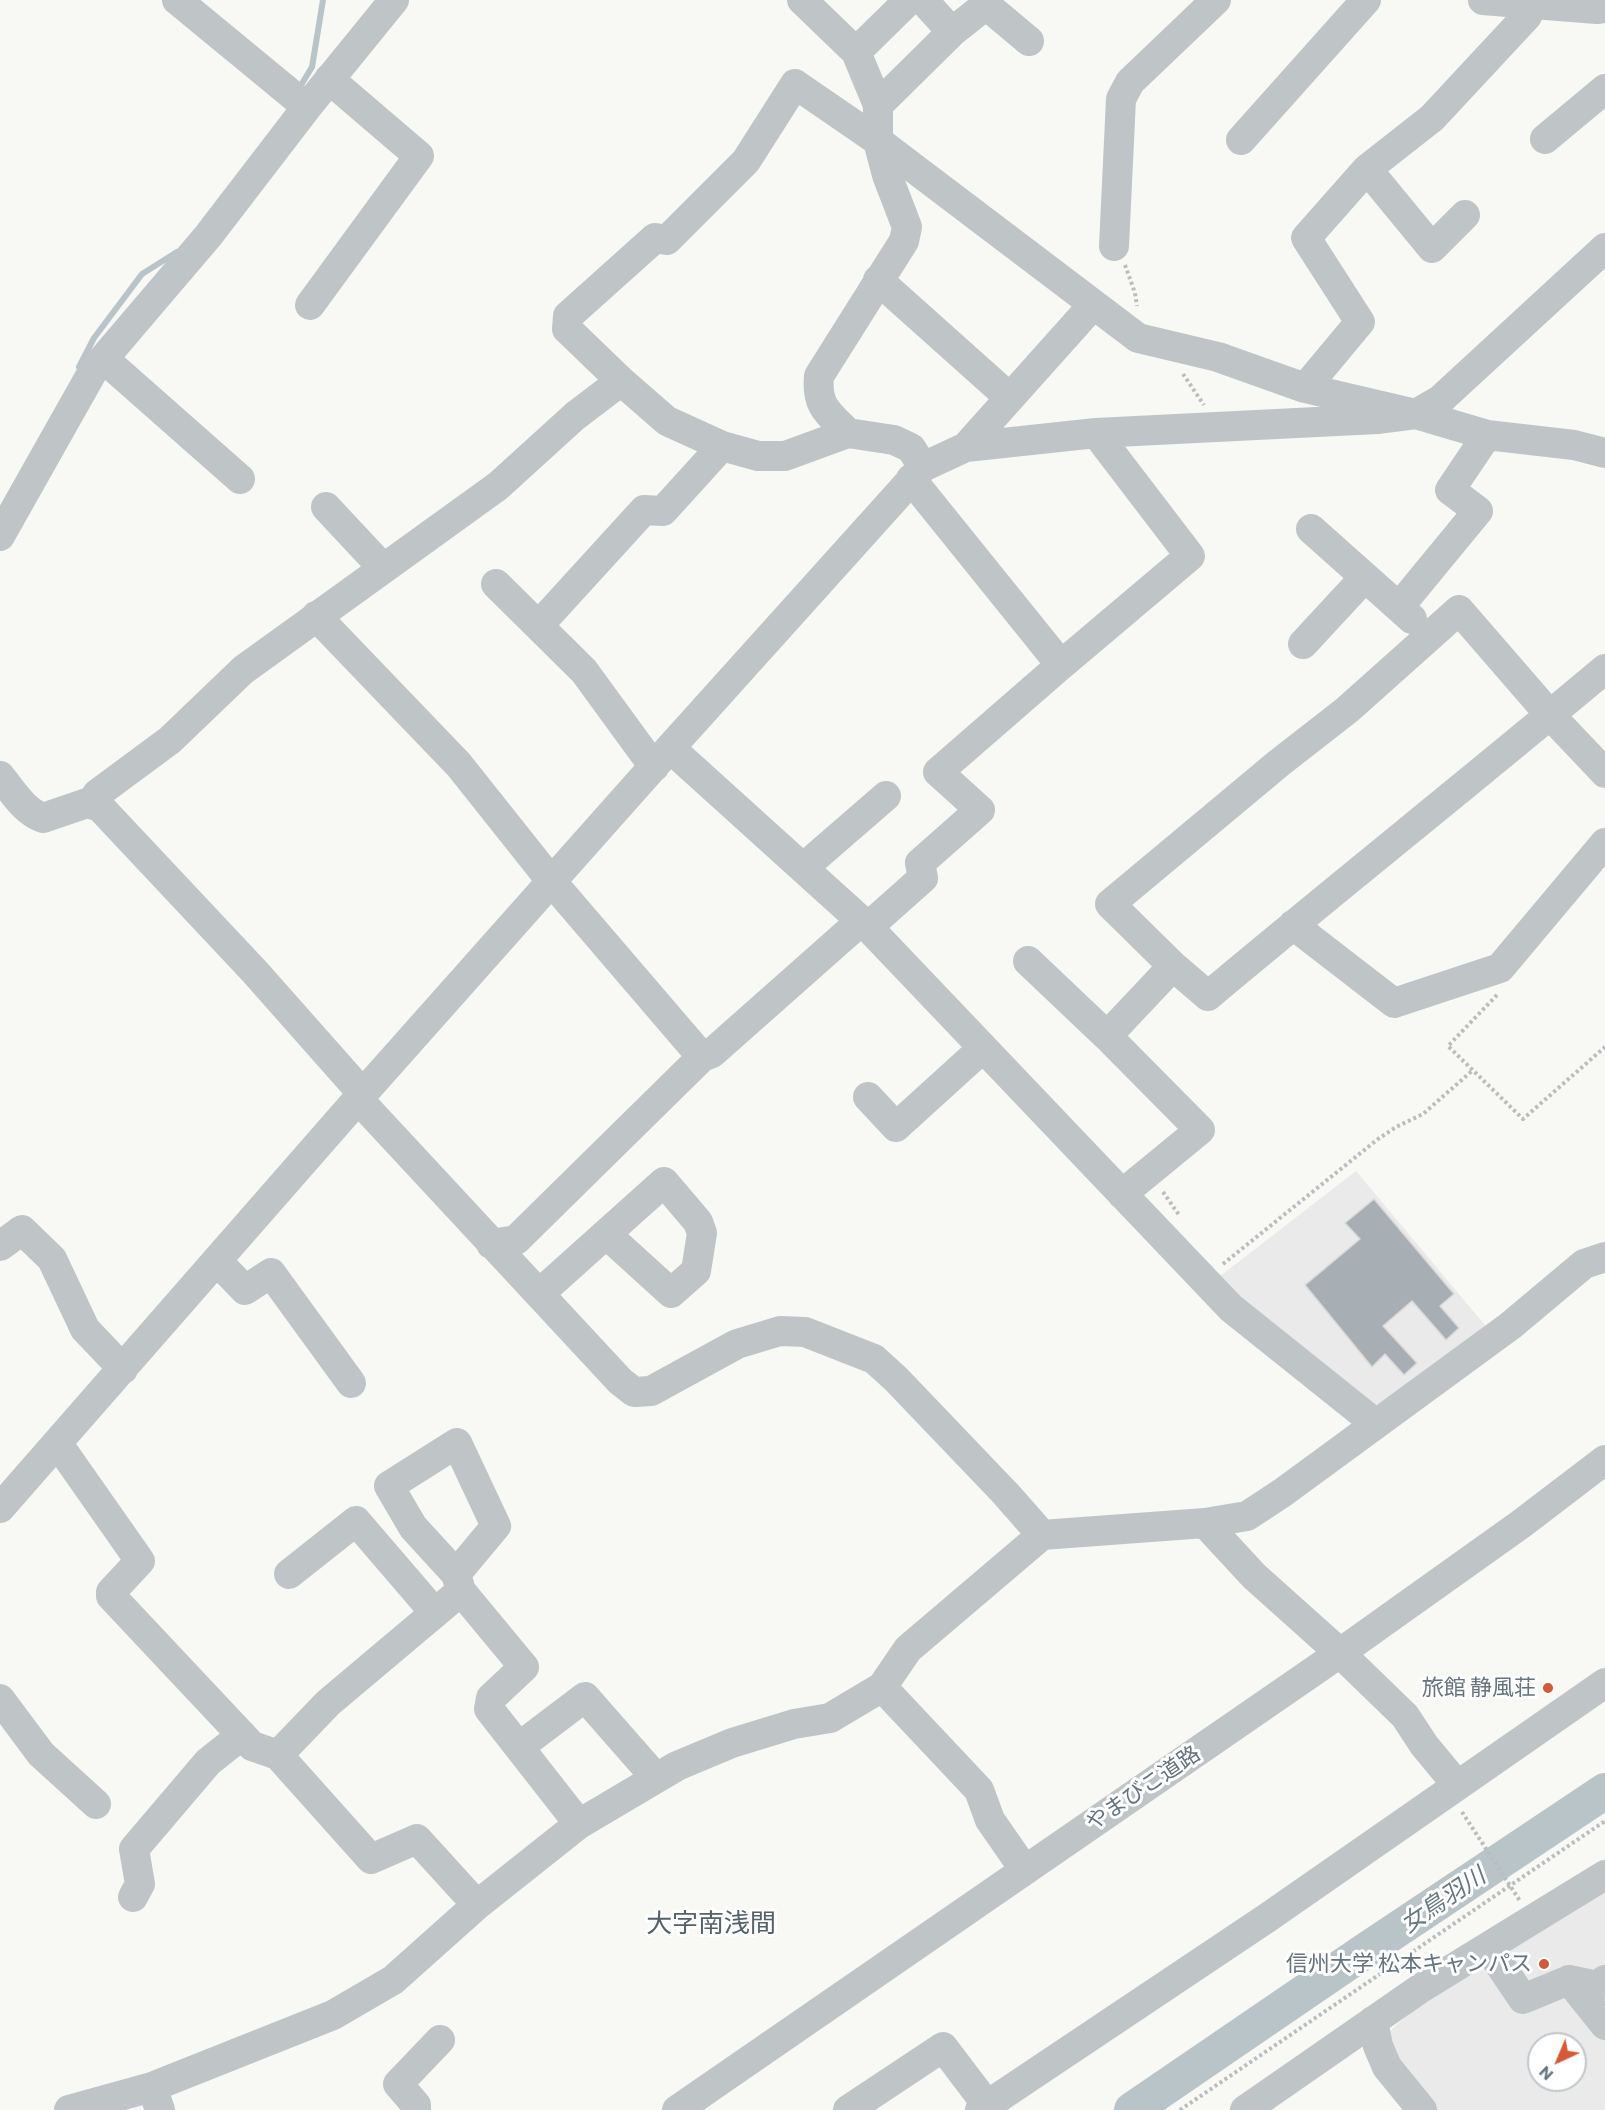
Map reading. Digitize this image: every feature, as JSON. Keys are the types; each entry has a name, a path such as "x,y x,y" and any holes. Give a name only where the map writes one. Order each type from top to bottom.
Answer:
{"street":[{"path":"177,0 307,107"},
{"path":"0,536 93,371 207,237 329,79 394,0"},
{"path":"802,0 856,52 878,105 878,141 887,175 907,227 904,241 819,376 817,393 824,409 848,433"},
{"path":"856,52 909,0"},
{"path":"923,0 952,32"},
{"path":"1114,246 1121,99 1130,82 1216,0"},
{"path":"1241,140 1366,0"},
{"path":"1483,0 1531,5 1605,8"},
{"path":"878,105 952,32 986,5 1029,41"},
{"path":"1305,388 1360,322 1306,238 1367,169 1432,118 1527,16 1531,5"},
{"path":"310,305 419,156 329,79"},
{"path":"1061,665 917,473 911,448 894,440 848,433 785,456 758,456 722,446 667,421 567,329 568,316 655,238 667,240 746,161 795,84 878,141 1138,338 1218,357 1305,388 1416,414 1487,435 1574,445 1605,453"},
{"path":"1545,140 1605,89"},
{"path":"1367,169 1432,248 1465,215"},
{"path":"966,447 1096,434 1377,419 1416,414 1440,400 1605,248"},
{"path":"879,280 1010,398"},
{"path":"0,1508 361,1097 917,473 966,447 1094,304"},
{"path":"104,359 240,480"},
{"path":"92,804 97,794 170,740 243,670 498,486 575,416 621,381"},
{"path":"491,1244 516,1240 702,1057 712,1053 864,924 923,878 920,863 980,810 938,771 1190,556 1096,434"},
{"path":"1399,607 1478,511 1450,490 1487,435"},
{"path":"539,625 644,510 663,511 722,446"},
{"path":"326,507 383,568"},
{"path":"1311,529 1430,635"},
{"path":"1304,644 1365,577"},
{"path":"496,584 584,670 662,758 803,868 864,924 1231,1308 1376,1424"},
{"path":"1605,669 1550,715 1293,924 1208,996 1173,966 1110,904 1279,763 1347,710 1459,610 1550,715 1605,773"},
{"path":"316,616 459,765 552,882 702,1057"},
{"path":"0,776 26,808 43,818 87,803 100,807 255,972 361,1097 491,1244 620,1381 634,1392 651,1391 737,1344 780,1331 805,1332 874,1359 896,1378 1042,1535"},
{"path":"803,868 886,796"},
{"path":"1293,924 1394,1003 1500,968 1605,843"},
{"path":"1028,961 1107,1036 1200,1130 1122,1194"},
{"path":"1107,1036 1173,966"},
{"path":"868,1097 896,1127 983,1048"},
{"path":"0,1246 22,1230 52,1259 85,1329 123,1369"},
{"path":"539,1294 606,1234"},
{"path":"69,2110 156,2098 333,2015 393,1980 477,1905 579,1824 677,1766 732,1743 794,1724 830,1718 882,1687 908,1649 1042,1535 1205,1523 1247,1516 1291,1487 1510,1326 1584,1264 1605,1257"},
{"path":"217,1261 245,1290 271,1273 351,1383"},
{"path":"58,1444 140,1561 111,1592 111,1596 252,1746 278,1755 371,1858 417,1839 477,1905"},
{"name":"やまびこ道路","path":"677,2110 1340,1653 1521,1524 1605,1460"},
{"path":"289,1574 356,1521 435,1613"},
{"path":"1205,1523 1254,1576 1340,1653 1405,1716 1458,1796"},
{"path":"278,1755 328,1703 435,1613 459,1583 524,1667 491,1698 489,1709 579,1824"},
{"path":"848,2110 943,2047 984,2108 1267,1918 1458,1796 1605,1683"},
{"path":"882,1687 979,1790 990,1820 1024,1869"},
{"path":"519,1747 585,1698 656,1778"},
{"path":"0,1700 41,1754 96,1804"},
{"path":"133,1897 140,1884 135,1849 208,1762 242,1735"},
{"path":"1245,2110 1373,2021 1605,1875"},
{"path":"1488,1947 1523,1999 1569,1980 1598,1986 1605,1980"},
{"path":"1569,1980 1605,2025"},
{"path":"1373,2021 1378,2046 1387,2067 1422,2110"},
{"path":"416,2110 416,2105 398,2084 440,2040"}],"path":[{"path":"1500,968 1509,983 1448,1046 1523,1119 1605,1047"},
{"path":"1217,1269 1378,1139 1423,1114 1473,1070"},
{"path":"1149,1173 1183,1221"},
{"path":"1458,1796 1521,1902"},
{"path":"1180,2110 1605,1821"}],"shaded area":[{"path":"1356,1171 1489,1330 1373,1412 1267,1325 1219,1277"},
{"name":"信州大学 松本キャンパス","path":"1605,1888 1605,2110 1431,2110 1385,2047 1390,2031 1424,2000"}],"building":[{"path":"1374,1199 1454,1294 1440,1306 1459,1328 1446,1340 1412,1301 1383,1326 1417,1363 1404,1375 1385,1354 1372,1367 1305,1285 1360,1239 1345,1223"}],"waterway":[{"path":"298,90 312,67 323,0"},
{"path":"79,367 94,338 142,274 177,252"},
{"name":"女鳥羽川","path":"1132,2110 1605,1791"}],"place":[{"name":"旅館 静風荘","path":"1548,1688"},
{"name":"信州大学 松本キャンパス","path":"1544,1964"}],"district":[{"name":"大字南浅間","path":"711,1923"}]}
